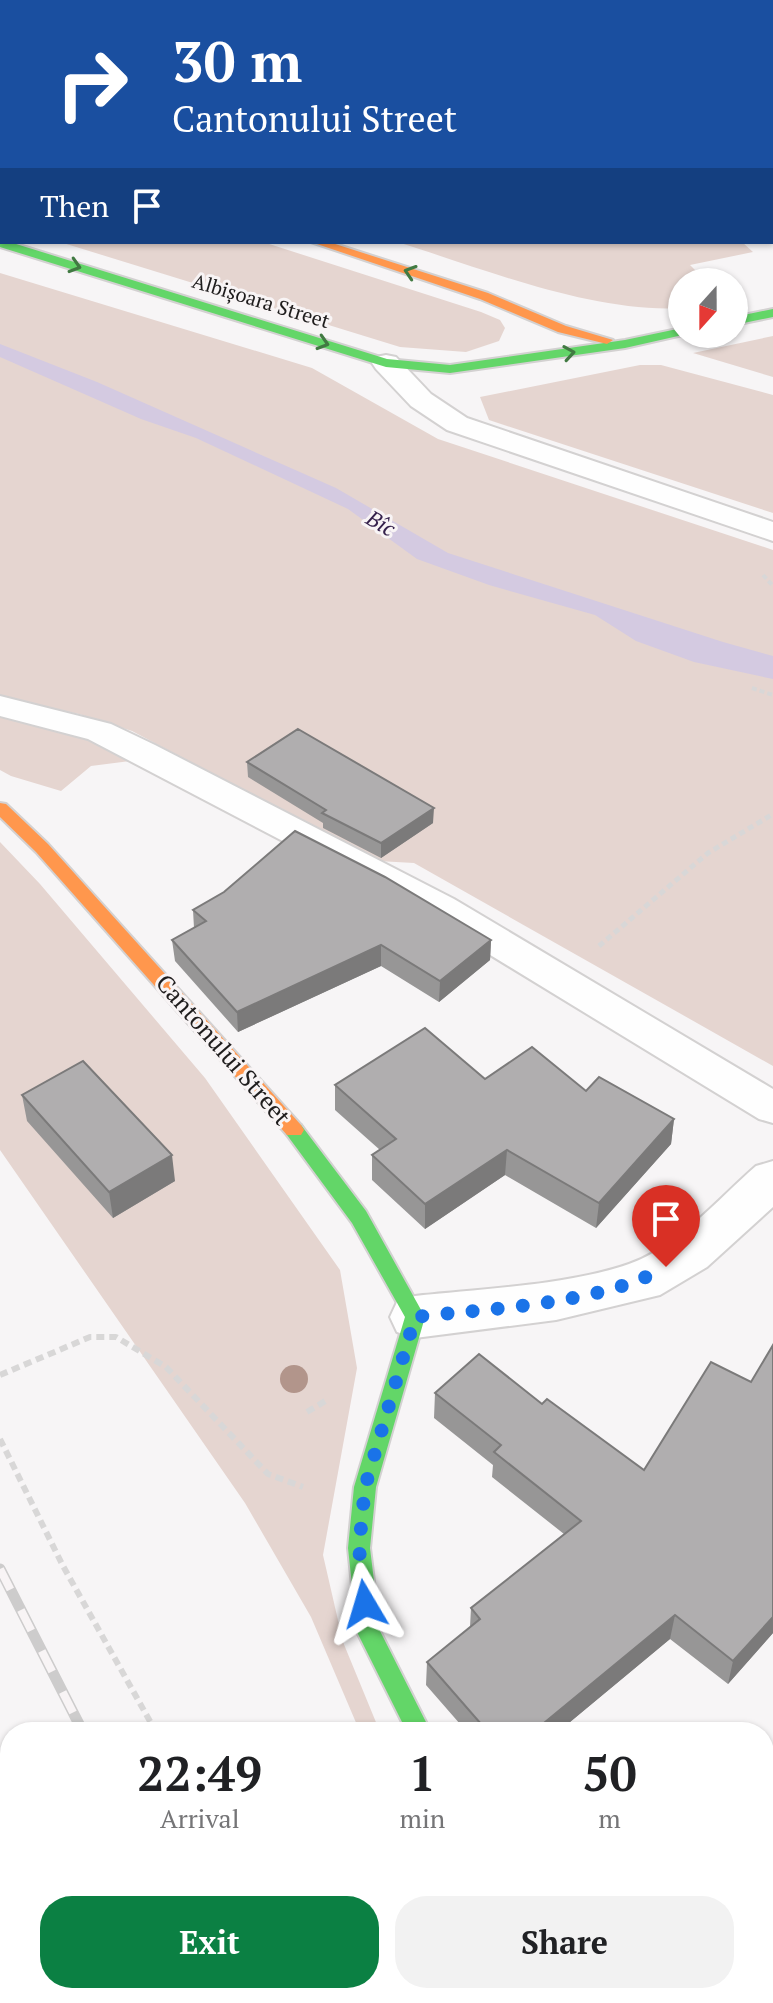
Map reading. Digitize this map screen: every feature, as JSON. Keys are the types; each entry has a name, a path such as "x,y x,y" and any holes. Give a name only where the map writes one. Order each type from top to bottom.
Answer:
{"main road":[{"name":"Albișoara Street","path":"3,244 386,363 450,369 514,362 668,335"},
{"path":"323,244 484,296 562,329 625,344"},
{"path":"484,296 568,311"},
{"path":"748,318 773,313"},
{"path":"641,321 668,323"},
{"name":"Cantonului Street","path":"0,808 42,848 277,1108 359,1217 415,1317"},
{"path":"414,1722 369,1632 359,1548 365,1487 415,1317"}],"street":[{"path":"415,1317 556,1300 642,1281 690,1253 773,1179"}],"lane":[{"path":"386,363 421,400 457,424 773,532"},
{"path":"0,706 99,731 441,908 773,1108"}],"path":[{"path":"752,688 773,695"},
{"path":"561,980 708,853 773,814"},
{"path":"0,1375 90,1337 116,1337 166,1367 268,1474 363,1510"},
{"path":"0,1439 63,1566 150,1722"}],"shaded area":[{"path":"66,244 269,244 481,312 500,320 505,328 499,341 466,352 400,347"},
{"path":"403,244 744,244 753,252 690,265 693,268 668,268 668,308 611,304 538,287"},
{"path":"0,273 312,368 438,439 773,550 773,1066 414,863 378,861 132,731 79,714 0,698"},
{"path":"773,336 773,377 693,353 717,348 748,348 748,341"},
{"path":"640,365 661,365 773,395 773,513 489,420 480,397"},
{"path":"0,714 85,735 116,750 130,761 91,766 61,791 11,776 0,770"},
{"path":"0,842 40,884 205,1078 340,1270 357,1368 323,1555 343,1642 376,1722 356,1722 311,1617 245,1503 0,1150"}],"water":[{"name":"Bîc","path":"0,344 97,382 336,488 448,553 773,656 773,679 694,662 636,641 595,615 489,585 417,559 348,509 196,438 141,419 0,357"}],"building":[{"path":"298,729 434,808 381,843 322,813 326,810 247,762"},
{"path":"295,831 385,877 491,940 440,981 381,945 237,1012 172,940 206,921 193,910 224,892"},
{"path":"425,1028 485,1079 532,1047 586,1091 599,1077 674,1119 599,1203 507,1150 425,1204 372,1155 396,1139 335,1085"},
{"path":"83,1061 172,1155 109,1192 22,1095"},
{"path":"773,1345 773,1617 733,1661 675,1615 545,1722 479,1722 427,1662 480,1619 471,1608 581,1521 494,1452 501,1445 435,1393 479,1354 542,1404 547,1399 644,1470 711,1362 751,1382"}],"railway":[{"path":"0,1569 78,1722"}],"traffic: fast":[{"path":"3,244 386,363 450,369 668,335"},
{"path":"748,318 773,313"},
{"path":"294,1130 359,1217 415,1317 365,1487 359,1548 369,1632 414,1722"}],"traffic: slow":[{"path":"323,244 484,296 562,329 607,340"},
{"path":"0,808 42,848 294,1130"}],"route":[{"path":"365,1604 359,1548 365,1487 415,1317 556,1300 642,1281 666,1267"}]}
